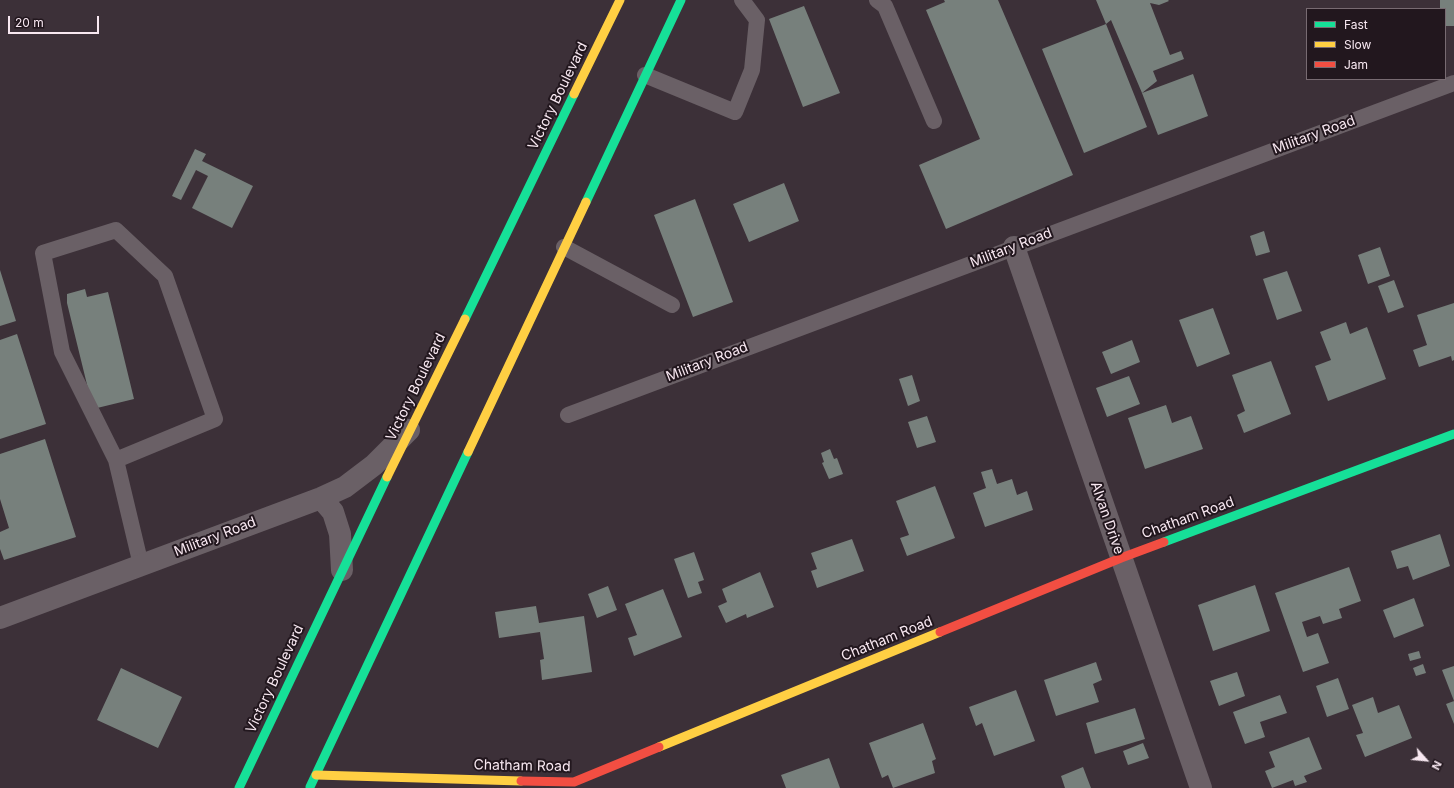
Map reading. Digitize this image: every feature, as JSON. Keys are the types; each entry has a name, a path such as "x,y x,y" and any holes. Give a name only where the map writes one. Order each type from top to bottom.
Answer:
{"main road":[{"name":"Victory Boulevard","path":"239,788 342,570 620,0"},
{"path":"310,788 680,0"},
{"name":"Chatham Road","path":"316,775 578,785 1121,558 1454,434"}],"street":[{"name":"Alvan Drive","path":"1014,247 1201,788"},
{"name":"Military Road","path":"0,618 321,498 345,487 374,465 412,427"},
{"path":"321,498 333,512 340,534 342,570"}],"lane":[{"path":"645,75 735,112 752,70 757,20 742,0"},
{"path":"877,0 885,6 934,121"},
{"name":"Military Road","path":"568,415 1454,83"},
{"path":"116,460 215,419 165,276 116,230 43,253 62,352 116,460 141,565"},
{"path":"564,247 672,305"}],"building":[{"path":"944,0 998,0 1073,175 946,229 919,165 980,139 926,10 945,2"},
{"path":"1096,0 1168,0 1169,1 1159,5 1150,3 1170,55 1181,51 1184,59 1153,71 1157,81 1142,93 1111,20 1106,24"},
{"path":"1440,0 1454,0 1454,26 1446,26 1446,8 1440,8"},
{"path":"804,6 840,93 803,107 769,19"},
{"path":"1106,24 1147,127 1084,153 1042,49"},
{"path":"1193,74 1208,116 1158,135 1142,93"},
{"path":"195,149 206,154 202,161 253,186 232,228 192,208 208,176 196,170 181,200 172,196"},
{"path":"784,183 799,221 749,242 733,204"},
{"path":"695,199 733,302 693,317 654,215"},
{"path":"1264,231 1270,252 1256,256 1250,236"},
{"path":"1380,247 1390,276 1368,284 1358,255"},
{"path":"0,270 16,321 0,326"},
{"path":"1287,271 1302,311 1277,320 1263,279"},
{"path":"1394,280 1404,307 1388,313 1378,286"},
{"path":"85,289 87,297 108,292 134,399 93,409 67,303 67,294"},
{"path":"1454,303 1454,360 1452,361 1451,356 1419,367 1413,350 1427,345 1417,315"},
{"path":"1213,308 1230,354 1197,367 1179,320"},
{"path":"1346,322 1350,334 1367,327 1386,379 1328,401 1315,366 1331,360 1320,332"},
{"path":"17,334 46,424 0,439 0,340"},
{"path":"1132,340 1140,362 1111,374 1102,352"},
{"path":"1271,361 1291,414 1244,433 1237,415 1245,411 1232,375"},
{"path":"912,375 920,401 908,406 899,379"},
{"path":"1129,376 1140,404 1107,417 1096,388"},
{"path":"1166,405 1172,423 1191,416 1203,449 1145,469 1128,418"},
{"path":"927,416 936,442 917,448 908,422"},
{"path":"45,439 76,537 4,560 0,549 0,532 9,528 0,499 0,454"},
{"path":"830,449 834,459 837,458 843,474 829,479 822,463 824,462 821,453"},
{"path":"992,469 997,484 1012,479 1017,495 1027,491 1033,510 985,527 973,493 986,488 981,472"},
{"path":"935,486 955,538 907,556 900,538 909,535 896,501"},
{"path":"1440,534 1450,566 1413,580 1408,566 1397,569 1391,551"},
{"path":"852,539 864,571 817,588 811,571 817,569 811,553"},
{"path":"694,552 704,580 698,582 702,593 688,598 674,559"},
{"path":"1349,567 1361,601 1339,609 1342,618 1323,624 1320,616 1302,622 1307,637 1318,633 1329,663 1303,672 1275,593"},
{"path":"760,572 774,607 747,618 746,614 726,623 718,606 727,602 722,589"},
{"path":"1255,585 1270,631 1213,651 1198,605"},
{"path":"608,586 617,610 597,618 588,594"},
{"path":"663,589 682,637 634,656 628,638 637,635 625,604"},
{"path":"1414,598 1424,626 1394,638 1383,610"},
{"path":"536,606 539,623 584,616 592,672 542,680 540,660 544,659 540,632 499,638 495,612"},
{"path":"1419,651 1421,658 1410,661 1408,654"},
{"path":"1096,662 1102,680 1093,684 1099,702 1056,716 1044,680"},
{"path":"1423,664 1426,673 1416,676 1413,668"},
{"path":"1454,666 1454,701 1442,670"},
{"path":"121,668 182,697 158,748 97,720"},
{"path":"1237,672 1245,696 1219,706 1210,681"},
{"path":"1338,678 1349,709 1327,717 1316,686"},
{"path":"1016,690 1035,741 994,756 982,723 976,726 969,707"},
{"path":"1280,695 1287,713 1260,722 1265,737 1245,744 1233,712"},
{"path":"1373,697 1378,713 1399,705 1412,738 1365,757 1356,735 1363,733 1352,705"},
{"path":"1454,701 1454,724 1446,704"},
{"path":"1135,708 1145,739 1095,754 1086,723"},
{"path":"923,723 936,759 932,761 935,773 893,788 888,775 882,778 869,743"},
{"path":"1309,737 1322,769 1304,776 1307,782 1295,786 1293,780 1272,788 1265,771 1275,767 1269,752"},
{"path":"1143,743 1149,758 1128,765 1123,751"},
{"path":"829,758 840,788 786,788 781,775"},
{"path":"1083,767 1091,788 1065,788 1061,776"}],"traffic: fast":[{"path":"586,202 681,0"},
{"path":"465,319 574,94"},
{"path":"1164,542 1454,434"},
{"path":"310,787 468,452"},
{"path":"239,788 387,477"}],"traffic: slow":[{"path":"574,94 620,0"},
{"path":"468,452 586,202"},
{"path":"387,477 465,319"},
{"path":"659,747 940,632"},
{"path":"316,775 521,781"}],"traffic: jam":[{"path":"940,632 1164,542"},
{"path":"521,781 574,782 659,747"}]}
